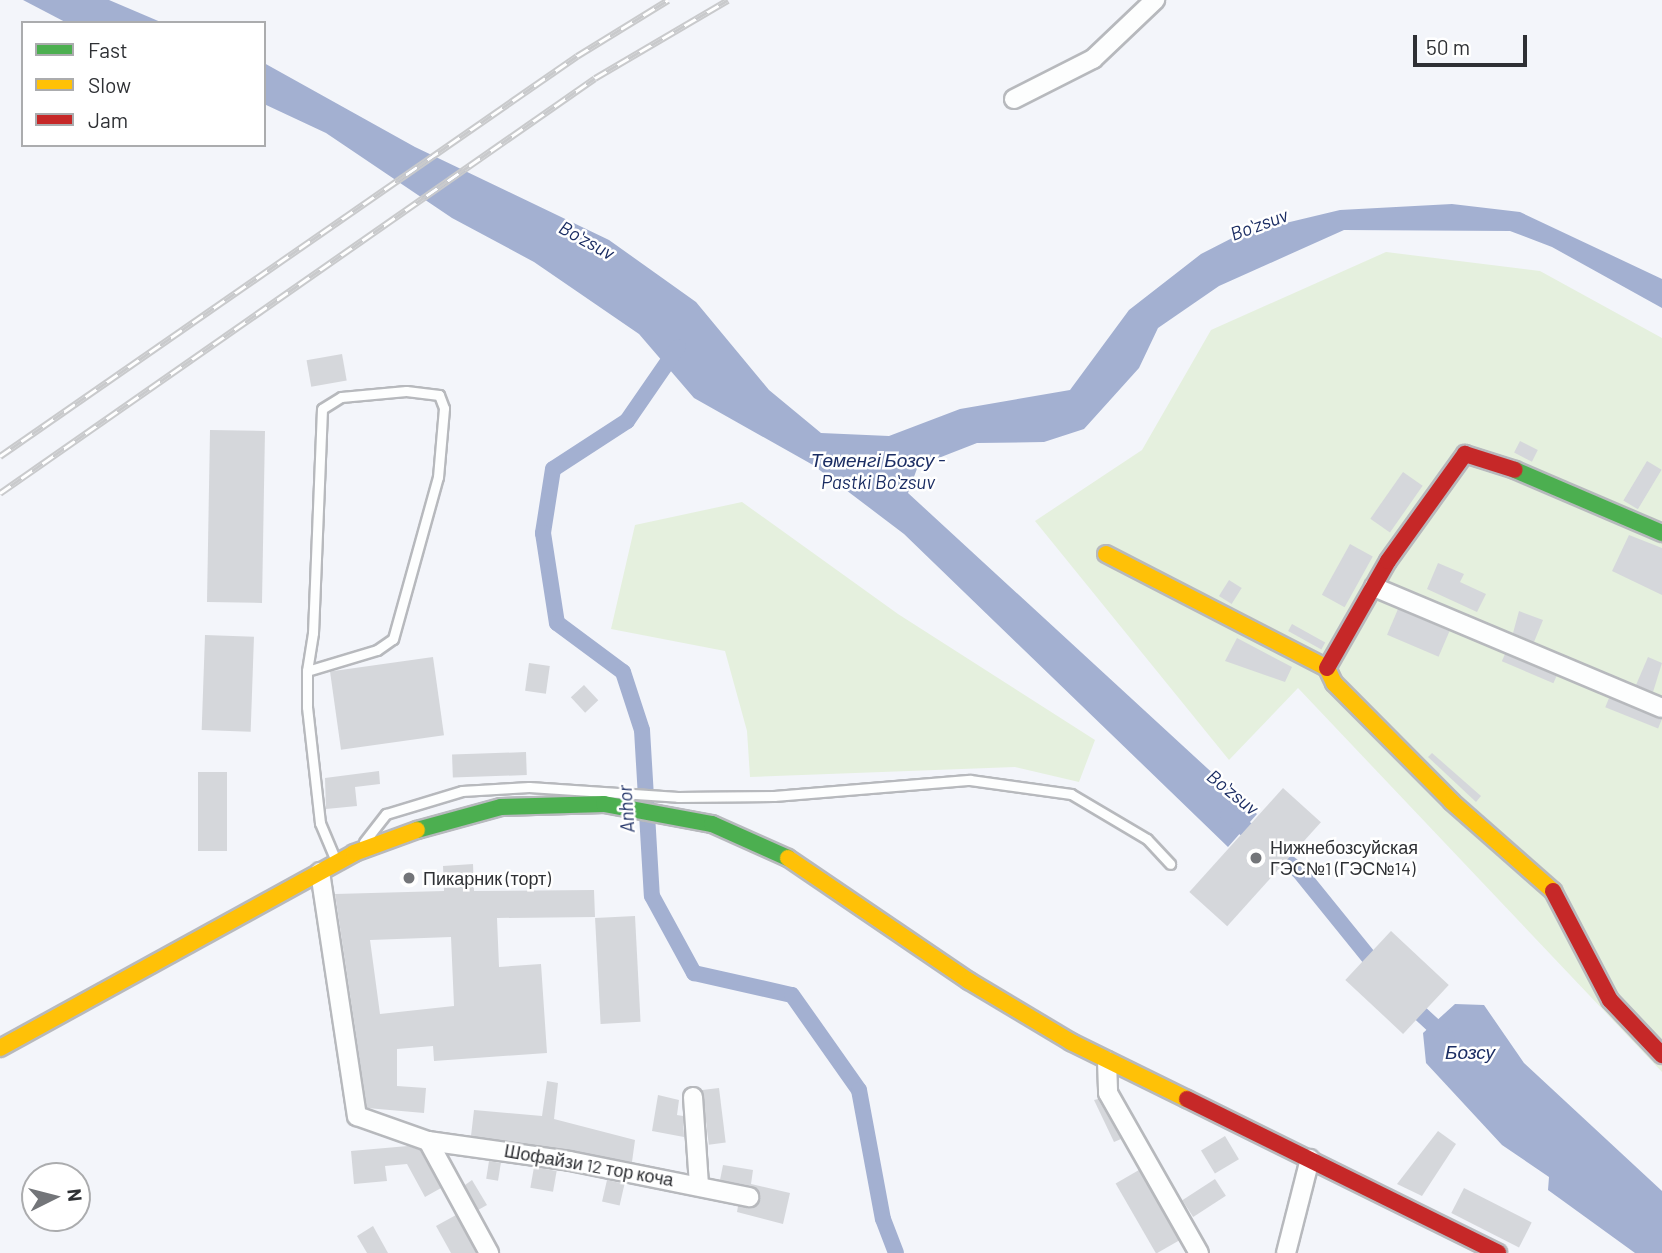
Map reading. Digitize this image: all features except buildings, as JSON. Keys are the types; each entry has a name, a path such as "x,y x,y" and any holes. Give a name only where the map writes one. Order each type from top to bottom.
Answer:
{"main road":[{"path":"1327,668 1374,587 1460,459 1471,452 1662,533"},
{"path":"1107,554 1327,668 1334,683 1452,802 1548,882 1610,1000 1662,1055"},
{"path":"0,1048 354,853 457,816 501,807 603,797 747,836 786,855 969,981 1107,1061 1497,1253"}],"street":[{"path":"1014,99 1093,59 1155,0"},
{"path":"1374,587 1662,708"},
{"name":"Шофайзи 12 тор коча","path":"320,872 357,1116 428,1141 699,1184 749,1197"},
{"path":"1107,1061 1108,1093 1199,1253"},
{"path":"693,1097 699,1184"},
{"path":"428,1141 489,1253"},
{"path":"1286,1253 1310,1159"}],"lane":[{"path":"307,671 377,650 393,639 438,478 444,408 439,395 406,391 341,397 322,409 307,671 313,776 320,822 337,863"},
{"path":"354,853 386,814 462,791 529,787 603,797 678,797 982,782 1071,794 1147,839 1170,864"}],"green space":[{"path":"1386,252 1540,271 1662,338 1662,1072 1298,688 1229,760 1035,521 1142,450 1211,330"},
{"path":"742,502 898,614 1095,740 1079,782 1015,767 750,777 747,731 725,651 611,629 635,525"}],"water":[{"path":"23,0 109,0 158,21 63,21"},
{"name":"Төменгі Бозсу - Pastki Boʻzsuv","path":"266,64 415,147 609,240 696,302 769,390 821,433 889,436 960,409 1070,390 1129,310 1201,254 1240,234 1340,210 1452,204 1520,212 1662,279 1662,308 1552,247 1510,231 1344,230 1219,286 1158,328 1139,368 1084,429 1044,442 977,443 918,466 908,493 1257,814 1228,847 904,534 813,465 694,398 639,334 534,262 452,218 326,133 266,105"},
{"name":"Бозсу","path":"1455,1004 1484,1005 1524,1063 1662,1191 1662,1253 1635,1253 1548,1190 1549,1177 1502,1145 1426,1063 1423,1033"}],"waterway":[{"name":"Anhor","path":"678,347 627,421 553,469 543,533 557,623 623,672 642,730 652,896 694,973 792,995 859,1090 883,1219 896,1253"},
{"name":"Boʻzsuv","path":"1228,815 1299,871 1380,971"},
{"name":"Boʻzsuv","path":"1407,1001 1447,1038"}],"railway":[{"path":"0,456 577,56 668,0"},
{"path":"0,493 595,78 728,0"}],"traffic: fast":[{"path":"1515,470 1662,533"},
{"path":"417,830 501,807 604,804 712,824 788,858"}],"traffic: slow":[{"path":"1106,554 1327,668 1334,683 1452,802 1553,891"},
{"path":"0,1048 354,853 417,830"},
{"path":"788,858 969,981 1071,1042 1187,1099"}],"traffic: jam":[{"path":"1327,668 1388,561 1465,454 1515,470"},
{"path":"1553,891 1610,1000 1662,1055"},
{"path":"1187,1099 1498,1253"}],"place":[{"name":"Нижнебозсуйская ГЭС№1 (ГЭС№14)","path":"1256,858"},
{"name":"Пикарник (торт)","path":"409,878"}]}
